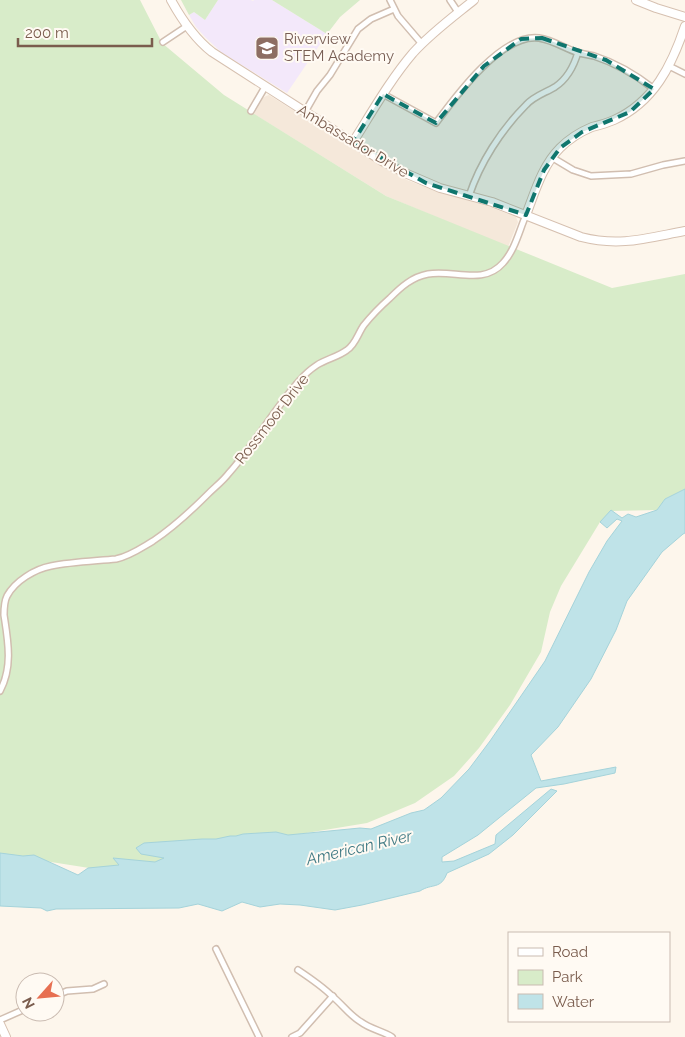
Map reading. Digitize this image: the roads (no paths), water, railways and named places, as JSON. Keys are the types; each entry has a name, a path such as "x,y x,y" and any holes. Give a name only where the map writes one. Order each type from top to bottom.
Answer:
{"street":[{"name":"Ambassador Drive","path":"171,0 187,26 212,52 382,161 405,173 440,188 492,202 582,237 608,242 632,241 685,231"},
{"path":"390,0 402,22 422,44"},
{"path":"450,0 458,12"},
{"path":"353,142 399,71 422,44 442,25 474,0"},
{"path":"636,0 685,17"},
{"path":"305,112 358,29 371,19 394,9"},
{"path":"163,42 187,26"},
{"name":"Rossmoor Drive","path":"0,691 6,678 9,662 4,608 6,598 15,586 29,575 48,567 124,557 168,531 186,516 229,473 301,378 317,364 342,354 351,347 364,325 375,312 409,281 431,274 476,276 495,270 504,263 514,246 541,175 552,158 560,148 575,136 630,112 646,98 664,76 676,53 685,26"},
{"path":"383,94 436,123 472,77 514,42 528,38 538,38 594,56 630,72 654,89"},
{"path":"469,196 474,182 490,152 507,126 531,100 563,80 572,68 578,52"},
{"path":"669,66 685,74"},
{"path":"251,110 265,87"},
{"path":"552,158 573,170 591,176 630,174 685,161"},
{"path":"216,949 259,1037"},
{"path":"298,970 333,996 360,1022 392,1037"},
{"path":"65,992 93,989 104,984"},
{"path":"292,1037 300,1035 333,996"},
{"path":"0,1020 15,1013"},
{"path":"0,1024 6,1037"}],"water":[{"name":"American River","path":"685,489 685,533 662,552 627,601 616,630 591,679 558,727 531,755 541,781 616,767 615,773 536,788 478,835 442,857 442,862 454,861 495,844 496,835 551,789 557,791 513,835 489,854 447,873 439,884 420,891 335,910 280,904 260,907 242,902 222,911 198,904 179,908 56,909 47,911 41,908 0,906 0,853 23,856 34,855 78,875 88,868 119,865 113,858 155,862 164,858 141,854 136,848 144,843 216,839 243,834 276,832 288,835 360,828 371,829 411,813 424,810 441,798 469,769 545,661 589,572 607,541 622,521 617,519 607,528 600,522 611,510 622,518 628,514 636,517 657,510 665,499"}],"place":[{"name":"Riverview STEM Academy","path":"267,48"}]}
